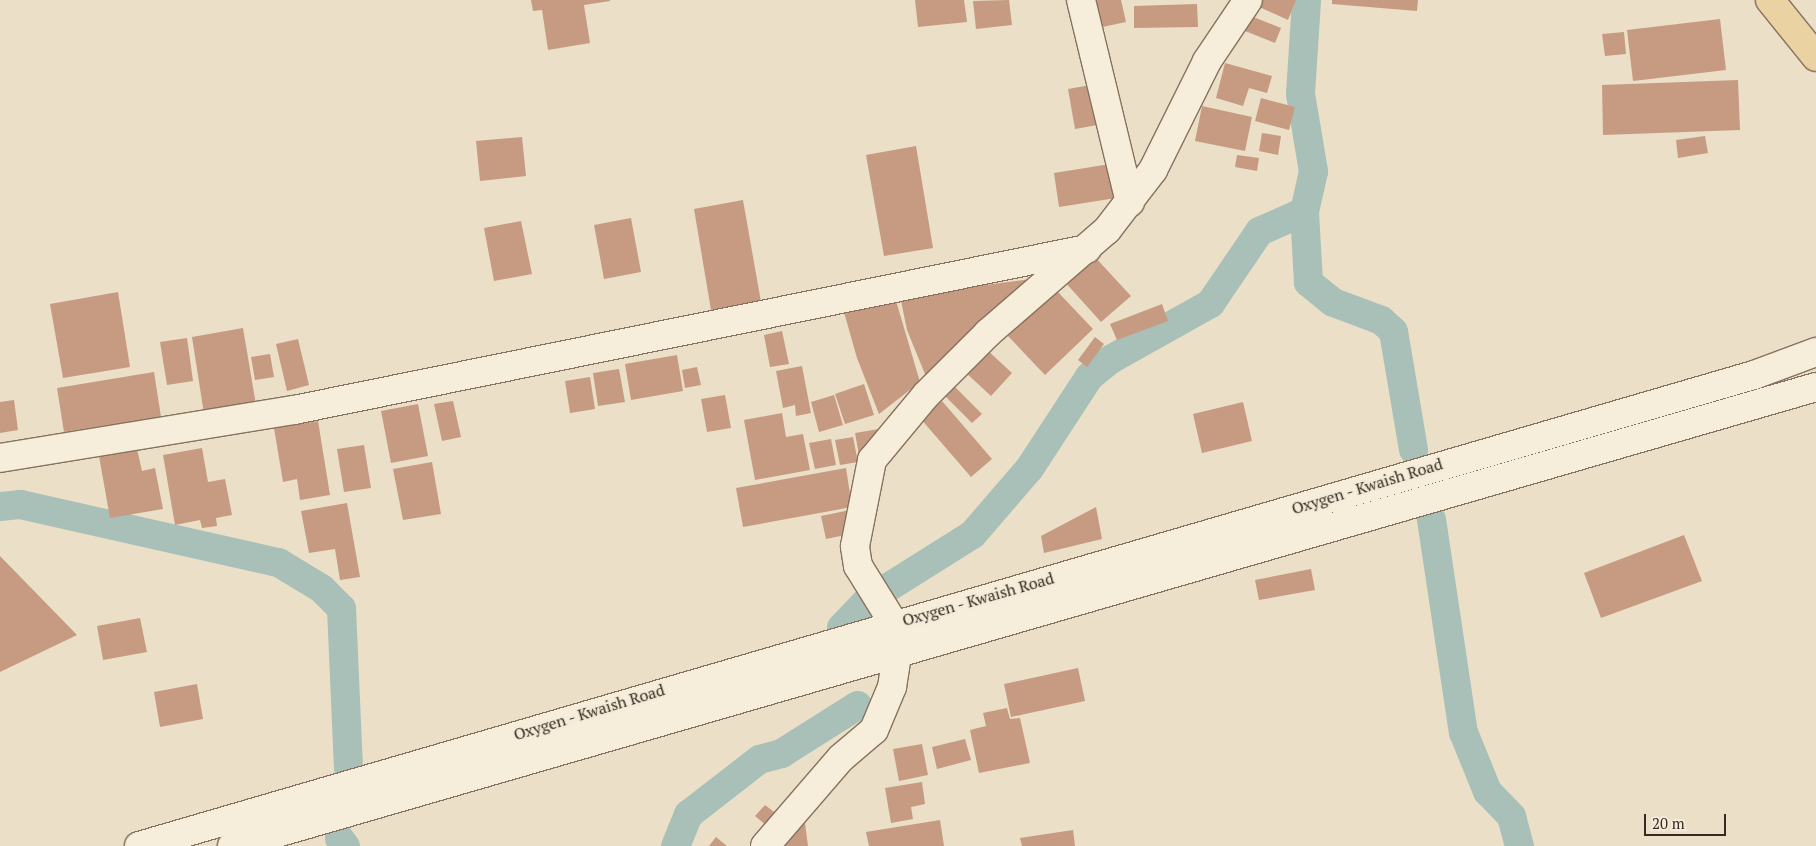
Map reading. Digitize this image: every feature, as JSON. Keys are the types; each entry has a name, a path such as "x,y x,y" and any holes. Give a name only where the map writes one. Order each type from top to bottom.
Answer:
{"main road":[{"path":"1081,0 1130,202"},
{"path":"765,846 841,758 874,730 892,687 897,654 892,620 858,566 855,546 872,460 926,395 988,332 1087,249 1130,202 1153,170 1207,61 1248,0"},
{"path":"1770,0 1816,57"},
{"path":"0,458 294,410 1087,249"},
{"name":"Oxygen - Kwaish Road","path":"139,846 892,620 1754,374 1816,352"},
{"name":"Oxygen - Kwaish Road","path":"232,846 1816,387"}],"building":[{"path":"531,0 610,1 584,5 590,43 548,50 542,10 533,11"},
{"path":"915,0 964,0 967,22 918,27"},
{"path":"1009,0 1012,25 976,29 973,1"},
{"path":"1087,0 1121,0 1126,22 1093,29"},
{"path":"1260,0 1296,0 1288,20 1257,6"},
{"path":"1332,0 1418,0 1417,11 1332,4"},
{"path":"1197,4 1198,27 1134,28 1134,6"},
{"path":"1246,14 1281,28 1275,43 1240,29"},
{"path":"1720,19 1726,70 1633,81 1627,30"},
{"path":"1624,32 1626,54 1605,56 1602,34"},
{"path":"1225,63 1272,76 1267,93 1249,88 1243,106 1216,98"},
{"path":"1738,80 1740,130 1603,135 1602,85"},
{"path":"1096,84 1103,124 1075,129 1068,89"},
{"path":"1261,98 1295,107 1289,130 1255,121"},
{"path":"1202,106 1252,117 1245,151 1195,141"},
{"path":"1262,133 1281,136 1278,155 1259,151"},
{"path":"1705,136 1708,153 1678,158 1676,140"},
{"path":"522,137 526,176 480,181 476,141"},
{"path":"916,146 933,248 884,256 866,155"},
{"path":"1237,155 1259,158 1257,171 1235,167"},
{"path":"1110,164 1116,198 1059,207 1054,173"},
{"path":"743,200 761,302 711,310 694,209"},
{"path":"631,218 641,272 604,279 594,225"},
{"path":"521,221 532,274 494,281 484,228"},
{"path":"1093,255 1131,296 1101,322 1064,281"},
{"path":"1031,279 927,379 907,330 900,296"},
{"path":"1056,290 1093,329 1045,375 1008,336"},
{"path":"118,292 130,367 63,378 50,304"},
{"path":"894,294 920,382 879,414 857,358 842,305"},
{"path":"1162,304 1168,321 1117,340 1110,324"},
{"path":"243,328 256,405 204,414 192,337"},
{"path":"782,331 789,364 770,367 764,335"},
{"path":"1095,337 1104,344 1087,367 1078,360"},
{"path":"187,338 193,381 167,385 160,342"},
{"path":"298,339 309,385 287,391 276,344"},
{"path":"985,348 1012,373 991,396 964,371"},
{"path":"270,354 274,377 255,380 251,357"},
{"path":"677,355 683,391 631,400 625,364"},
{"path":"802,366 811,413 796,416 795,405 783,408 776,371"},
{"path":"697,367 701,385 685,388 682,370"},
{"path":"619,369 625,402 598,406 593,373"},
{"path":"154,372 161,417 64,432 57,388"},
{"path":"590,377 595,409 570,413 565,381"},
{"path":"864,384 874,415 845,424 835,394"},
{"path":"955,387 982,414 972,423 945,396"},
{"path":"725,395 731,428 707,432 701,399"},
{"path":"834,395 843,425 819,432 811,402"},
{"path":"14,400 18,430 0,433 0,402"},
{"path":"453,401 461,437 442,441 434,404"},
{"path":"942,401 992,459 971,477 920,418"},
{"path":"1243,402 1252,441 1202,453 1193,414"},
{"path":"418,404 428,456 391,463 381,411"},
{"path":"782,413 786,437 803,434 810,470 755,480 744,420"},
{"path":"318,421 330,495 300,500 297,479 283,482 274,428"},
{"path":"879,429 882,446 860,461 855,433"},
{"path":"853,437 858,462 840,465 835,440"},
{"path":"831,439 836,465 815,469 809,443"},
{"path":"364,445 371,488 344,492 337,449"},
{"path":"202,448 208,482 225,479 232,515 216,518 217,526 202,528 200,520 175,525 163,455"},
{"path":"137,449 142,471 155,468 163,509 110,518 99,456"},
{"path":"432,462 441,514 403,520 393,469"},
{"path":"846,468 852,507 743,527 736,488"},
{"path":"347,503 360,577 340,580 335,549 309,553 301,511"},
{"path":"1096,507 1102,539 1044,553 1041,536"},
{"path":"850,510 855,533 826,539 821,516"},
{"path":"1684,535 1702,581 1601,618 1584,573"},
{"path":"0,556 77,635 0,672"},
{"path":"1311,569 1315,590 1259,600 1255,580"},
{"path":"140,618 147,652 103,660 97,626"},
{"path":"1078,668 1085,701 1011,717 1004,684"},
{"path":"197,684 203,719 160,727 154,692"},
{"path":"1007,708 1010,719 1020,718 1030,763 979,773 970,730 986,726 983,713"},
{"path":"965,739 971,760 937,769 932,747"},
{"path":"922,744 928,775 899,781 893,749"},
{"path":"922,782 925,804 911,807 913,819 891,823 885,788"},
{"path":"765,805 778,815 768,827 755,816"},
{"path":"940,820 944,846 869,846 866,832"},
{"path":"805,823 808,846 777,846 794,824"},
{"path":"1073,830 1075,846 1022,846 1020,838"},
{"path":"716,837 727,846 709,846"}],"waterway":[{"path":"841,627 867,600 972,534 1029,468 1089,376 1110,359 1210,303 1259,231 1304,211 1313,171 1300,93 1306,0"},
{"path":"1304,211 1308,282 1333,302 1381,320 1393,331 1413,449"},
{"path":"0,506 20,504 278,562 321,588 341,608 348,767"},
{"path":"1431,519 1463,732 1487,791 1511,816 1519,846"},
{"path":"675,846 688,814 759,759 781,753 857,705"},
{"path":"339,838 345,846"}]}
